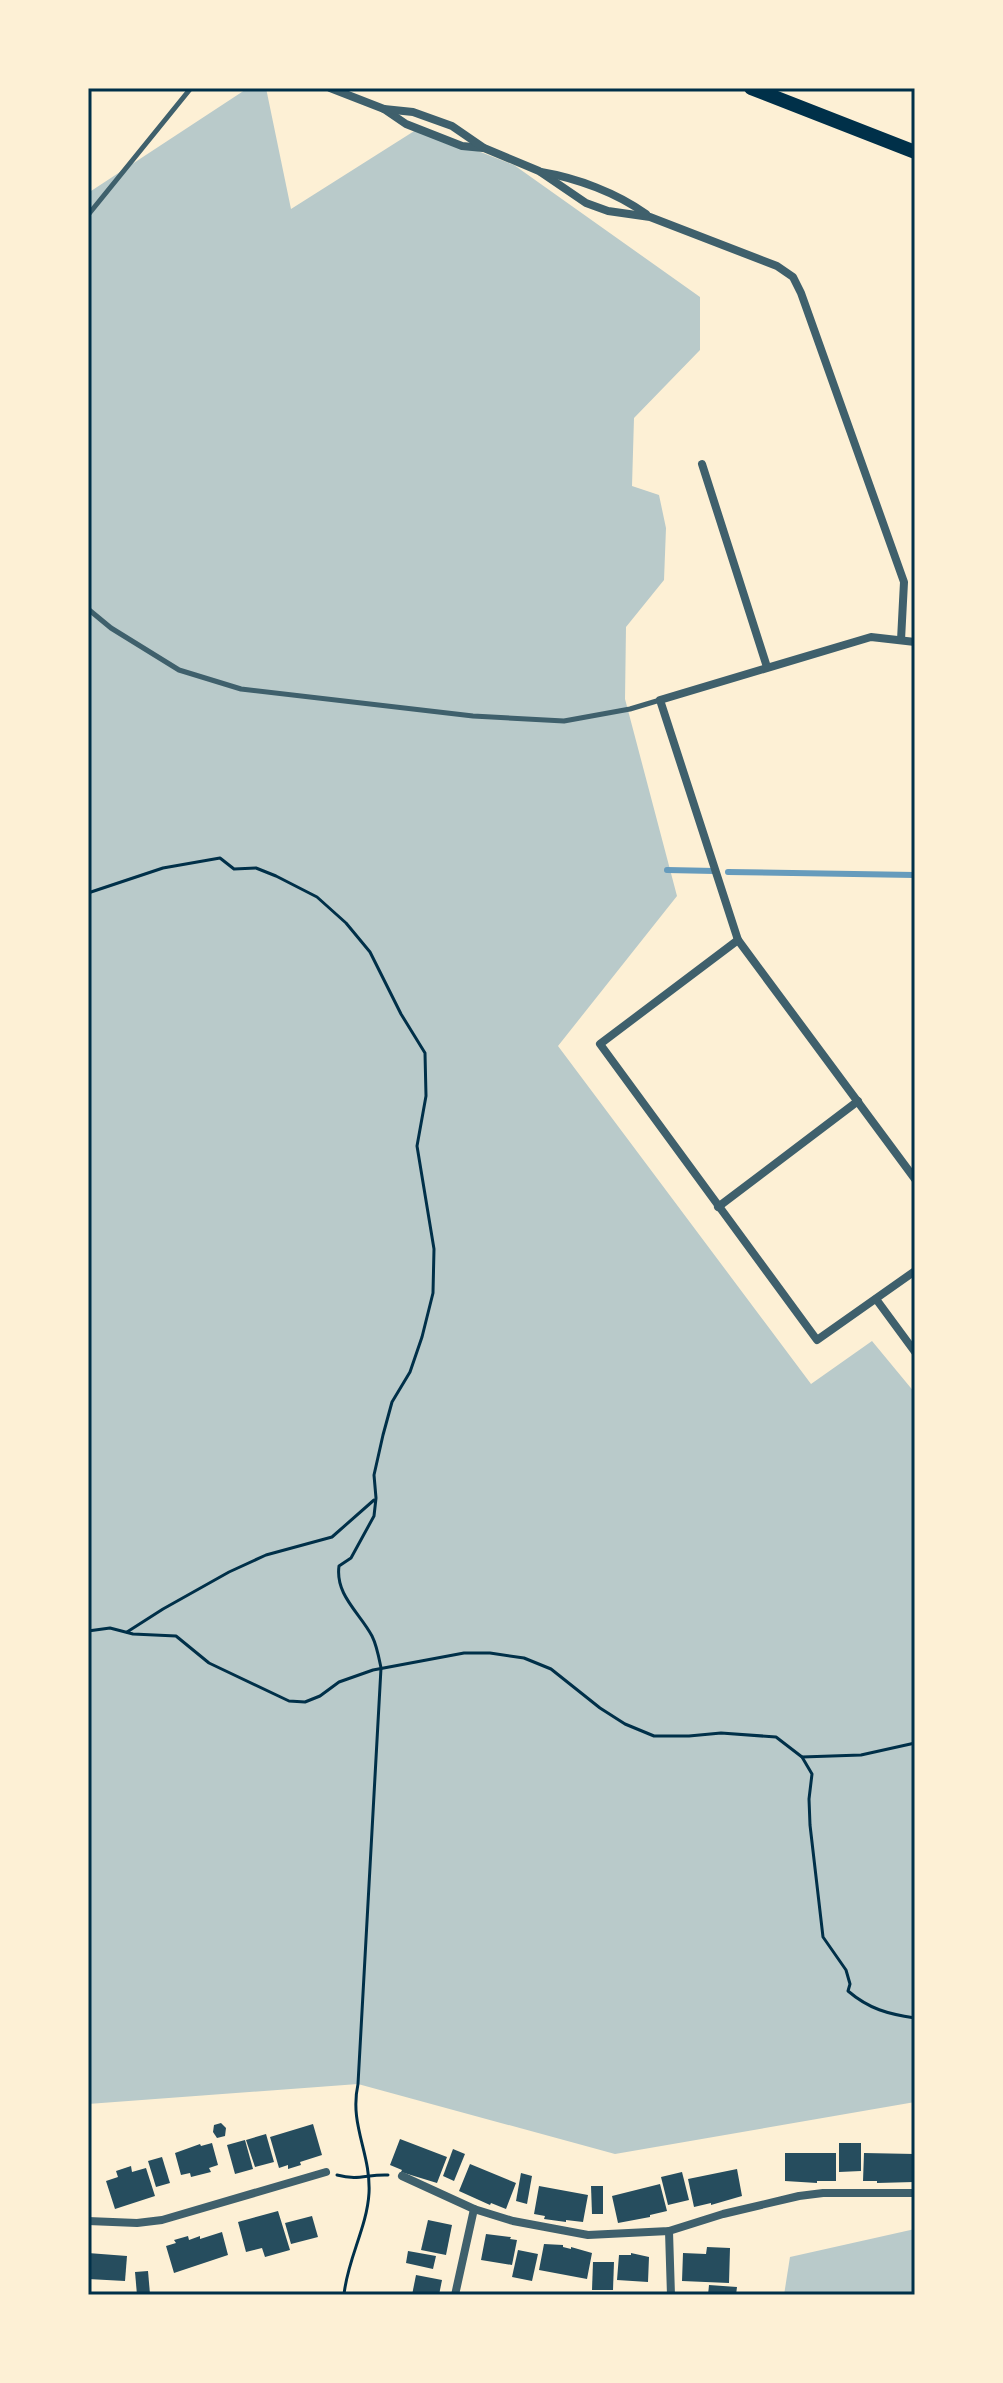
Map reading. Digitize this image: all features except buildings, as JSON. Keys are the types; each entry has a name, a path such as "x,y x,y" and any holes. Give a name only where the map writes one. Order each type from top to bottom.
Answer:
{"main road":[{"path":"751,88 915,152"}],"street":[{"path":"330,88 384,109 406,124 462,146 484,148"},
{"path":"384,109 413,112 452,126 484,148 539,171 586,203 608,211 650,217 777,266 793,277 904,582 901,640"},
{"path":"539,171 562,175 629,202 650,217"},
{"path":"702,464 767,667"},
{"path":"915,642 871,637 660,700 738,940 915,1179"},
{"path":"738,940 600,1044 817,1340 915,1271"},
{"path":"718,1207 858,1101"},
{"path":"876,1299 915,1352"},
{"path":"88,2221 137,2223 162,2220 326,2172"},
{"path":"402,2176 474,2209 513,2221 588,2235 669,2231 799,2196 915,2193"},
{"path":"455,2295 474,2209"},
{"path":"669,2231 671,2295"}],"lane":[{"path":"88,215 191,88"},
{"path":"88,609 111,628 179,670 241,689 473,716 564,721 660,700"}],"path":[{"path":"88,893 163,868 220,858 234,869 256,868 276,876 317,897 346,923 370,952 401,1014 425,1053 426,1096 417,1146 434,1249 433,1293 410,1372 392,1402 374,1475 374,1516 351,1558 339,1566 338,1573 342,1590 373,1637 381,1668 354,2111 369,2175 366,2210 344,2295"},
{"path":"127,1632 229,1572 266,1555 332,1537 376,1498"},
{"path":"88,1631 110,1628 176,1636 209,1663 289,1701 305,1702 320,1696 339,1682 381,1668 464,1653 524,1658 551,1669 625,1724 654,1736 721,1733 776,1737 802,1757 812,1774 810,1825 823,1937 846,1970 850,1984 848,1991 885,2014 915,2018"},
{"path":"802,1757 861,1755 915,1743"},
{"path":"326,2172 354,2180 369,2175 402,2176"}],"shaded area":[{"path":"248,88 266,88 291,209 419,128 514,165 700,297 700,350 634,418 632,486 659,495 666,528 664,580 626,627 625,699 677,896 558,1046 811,1384 872,1341 915,1393 915,2102 615,2154 358,2084 88,2104 88,193"},
{"path":"915,2229 915,2295 784,2295 790,2257"}],"waterway":[{"path":"667,870 715,871"},
{"path":"728,872 915,875"}]}
